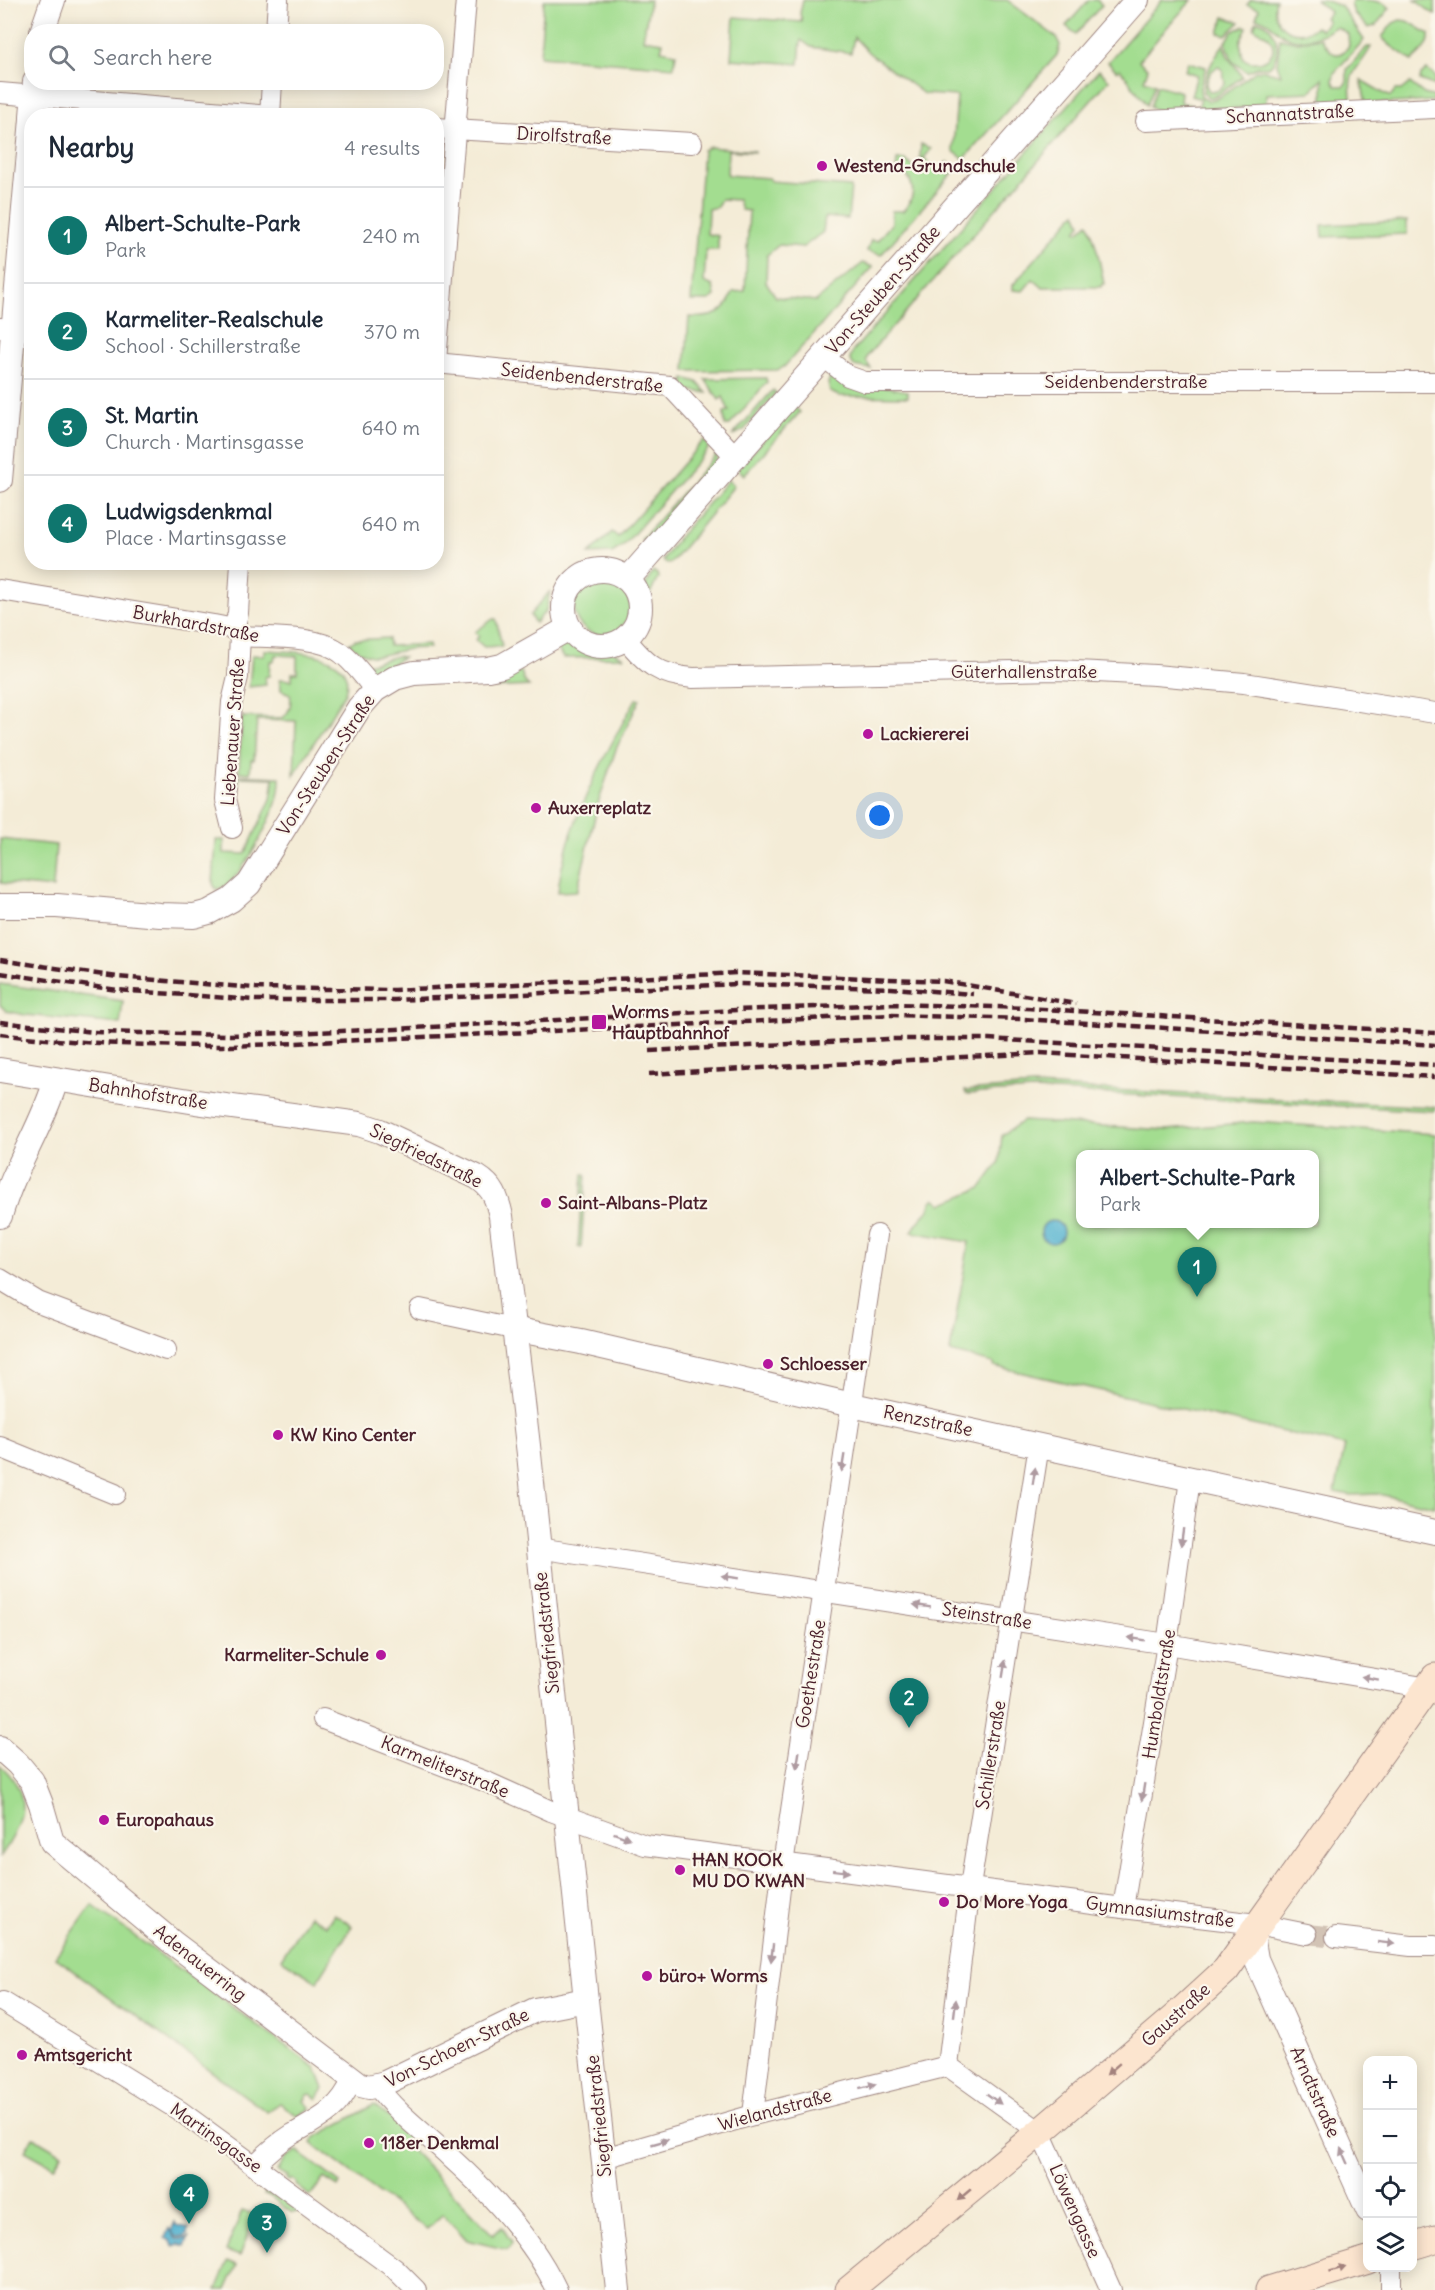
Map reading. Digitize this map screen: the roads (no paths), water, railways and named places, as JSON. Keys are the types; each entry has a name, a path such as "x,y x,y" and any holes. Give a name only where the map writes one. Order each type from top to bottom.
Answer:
{"main road":[{"name":"Gaustraße","path":"849,2290 1040,2132 1176,2016 1226,1970 1432,1684"},
{"path":"1417,2245 1435,2239"},
{"path":"1269,2290 1363,2262"}],"street":[{"path":"44,24 52,0"},
{"path":"276,24 278,0"},
{"path":"444,175 446,128 466,0"},
{"name":"Von-Steuben-Straße","path":"628,579 1137,0"},
{"path":"270,108 272,90"},
{"path":"0,93 33,103 124,108"},
{"name":"Schannatstraße","path":"1146,121 1435,108"},
{"name":"Dirolfstraße","path":"446,128 692,143"},
{"path":"0,480 24,216"},
{"name":"Seidenbenderstraße","path":"824,357 848,376 865,382 1435,382"},
{"name":"Seidenbenderstraße","path":"444,363 670,386 735,456"},
{"path":"601,569 615,572 628,579 637,591 640,606 638,620 625,638 613,645 592,645 579,639 569,628 564,615 564,600 570,586 580,576 601,569"},
{"name":"Liebenauer Straße","path":"232,828 225,800 232,702 238,677 237,632 241,570"},
{"name":"Burkhardstraße","path":"0,590 237,632 307,640 327,645 348,659 375,690"},
{"name":"Von-Steuben-Straße","path":"57,906 180,917 209,912 231,900 249,884 359,708 375,690 405,675 502,666 569,628"},
{"name":"Güterhallenstraße","path":"625,638 642,658 657,670 683,678 1057,670 1155,675 1244,683 1435,713"},
{"path":"0,893 57,906"},
{"path":"0,906 57,906"},
{"name":"Bahnhofstraße","path":"0,1070 296,1116"},
{"path":"0,1216 11,1180 47,1108 56,1080"},
{"name":"Siegfriedstraße","path":"296,1116 351,1122 380,1131 486,1182 496,1196 501,1216 618,2290"},
{"name":"Goethestraße","path":"753,2115 783,1864 877,1235"},
{"path":"0,1279 38,1302 166,1350"},
{"name":"Renzstraße","path":"420,1309 581,1342 852,1405 1435,1533"},
{"name":"Schillerstraße","path":"948,2066 970,1887 1039,1445"},
{"path":"0,1446 115,1494"},
{"name":"Humboldtstraße","path":"1123,1908 1167,1644 1190,1479"},
{"name":"Steinstraße","path":"538,1548 1432,1684"},
{"name":"Karmeliterstraße","path":"322,1719 489,1783 567,1816"},
{"name":"Adenauerring","path":"0,1748 32,1781 52,1842 172,1942 352,2080"},
{"name":"Gymnasiumstraße","path":"567,1816 645,1845 1257,1924 1307,1934"},
{"name":"Arndtstraße","path":"1257,1924 1253,1951 1262,1975 1363,2199"},
{"path":"1336,1937 1412,1946 1435,1946"},
{"path":"1226,1970 1246,1964 1256,1968 1262,1975"},
{"name":"Von-Schoen-Straße","path":"352,2080 361,2085 377,2086 535,2010 586,2001"},
{"name":"Martinsgasse","path":"3,2002 180,2111 395,2269 416,2290"},
{"path":"948,2066 1040,2132"},
{"name":"Wielandstraße","path":"604,2158 753,2115 948,2066"},
{"path":"255,2165 279,2144 330,2112 348,2091 352,2080"},
{"path":"377,2086 386,2099 452,2158 499,2205 537,2255 557,2290"},
{"name":"Löwengasse","path":"1040,2132 1111,2290"},
{"path":"1391,2272 1391,2290"}],"water":[{"path":"1052,1221 1060,1224 1063,1232 1060,1240 1052,1243 1044,1240 1041,1232 1044,1224"},
{"path":"175,2222 176,2225 189,2228 185,2237 176,2237 171,2231"},
{"path":"169,2228 176,2239 186,2239 189,2236 185,2246 179,2244 173,2246 171,2241 165,2238"}],"tunnel":[{"path":"1307,1934 1336,1937"}],"railway":[{"path":"0,960 118,977 255,988 394,990 737,973 943,981 1076,1004"},
{"path":"0,973 117,990 255,1000 394,1000 737,984 891,988 973,994"},
{"path":"0,1022 94,1032 230,1035 894,1004 1027,1008 1435,1033"},
{"path":"0,1034 115,1044 231,1046 892,1015 1023,1019 1435,1045"},
{"path":"650,1051 887,1039 989,1039 1435,1065"},
{"path":"649,1074 1040,1053 1435,1077"}],"place":[{"name":"Westend-Grundschule","path":"822,166"},
{"name":"Lackiererei","path":"868,734"},
{"name":"Auxerreplatz","path":"536,808"},
{"name":"Worms Hauptbahnhof","path":"599,1022"},
{"name":"Saint-Albans-Platz","path":"546,1203"},
{"name":"Albert-Schulte-Park","path":"1197,1297"},
{"name":"Schloesser","path":"768,1364"},
{"name":"KW Kino Center","path":"278,1435"},
{"name":"Karmeliter-Schule","path":"381,1655"},
{"name":"Karmeliter-Realschule","path":"909,1728"},
{"name":"Europahaus","path":"104,1820"},
{"name":"HAN KOOK MU DO KWAN","path":"680,1870"},
{"name":"Do More Yoga","path":"944,1902"},
{"name":"büro+ Worms","path":"647,1976"},
{"name":"Amtsgericht","path":"22,2055"},
{"name":"118er Denkmal","path":"369,2143"},
{"name":"Ludwigsdenkmal","path":"189,2224"},
{"name":"St. Martin","path":"267,2253"}]}
